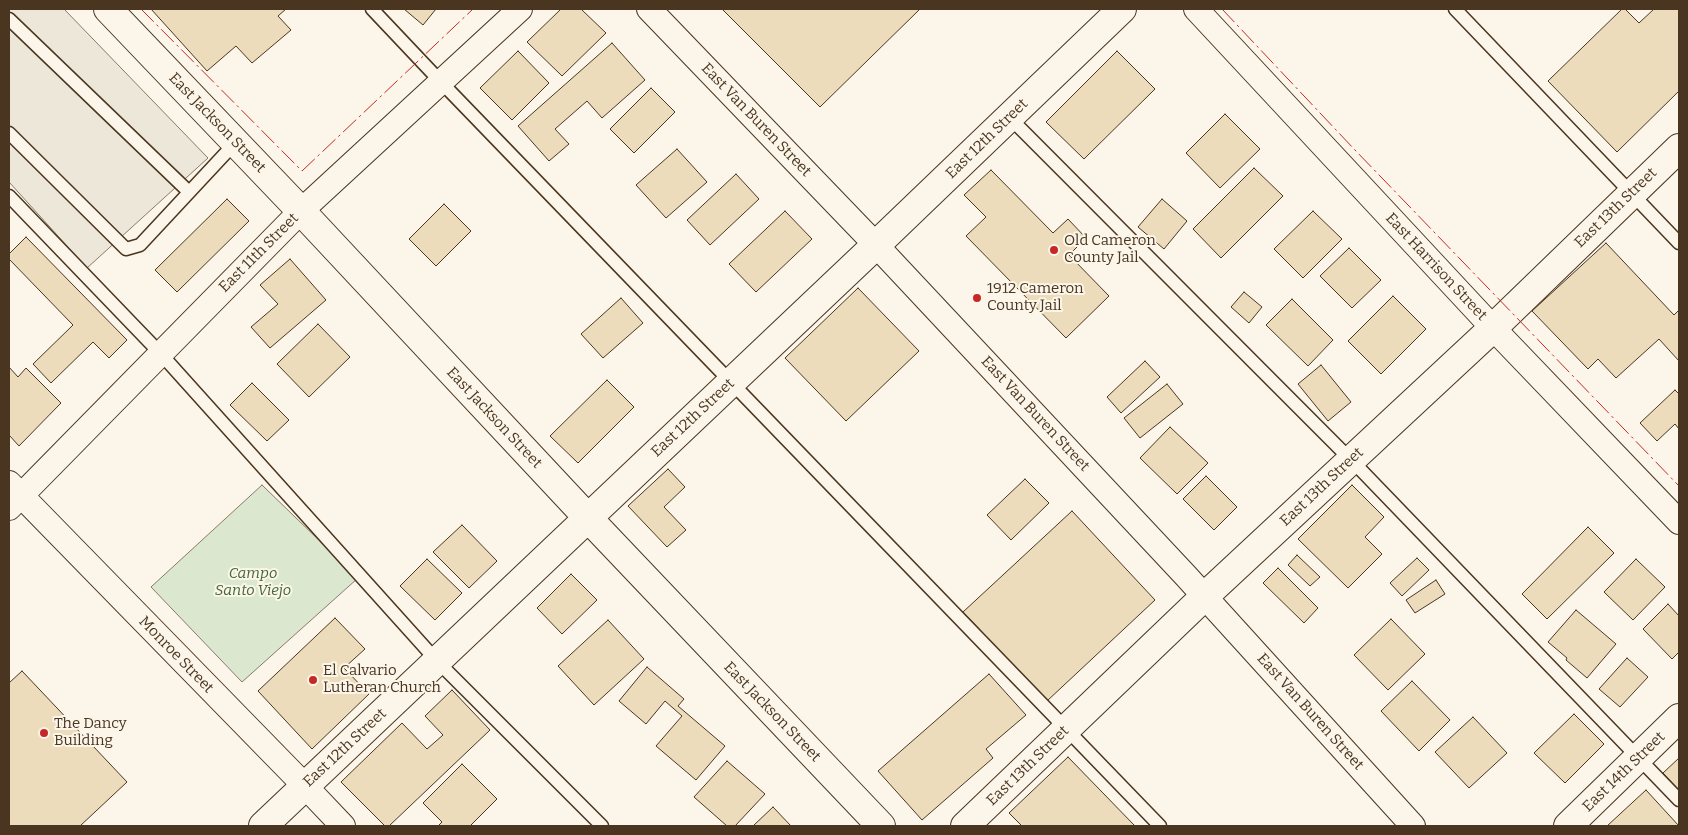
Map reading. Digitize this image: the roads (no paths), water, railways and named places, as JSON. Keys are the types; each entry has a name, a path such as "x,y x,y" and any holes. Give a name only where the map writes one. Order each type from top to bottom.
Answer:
{"main road":[{"name":"East Jackson Street","path":"108,9 302,211 588,518 881,826"},
{"name":"East 12th Street","path":"263,826 1122,9"},
{"name":"East 13th Street","path":"965,826 1205,596 1493,328 1679,148"},
{"name":"East 14th Street","path":"1568,826 1679,718"}],"street":[{"name":"East 11th Street","path":"13,496 161,354 302,211 520,9"},
{"name":"East Van Buren Street","path":"649,9 876,245 1205,596 1413,826"},
{"name":"East Harrison Street","path":"1196,9 1493,328 1679,522"},
{"name":"Monroe Street","path":"13,496 343,826"}],"lane":[{"path":"372,9 1160,826"},
{"path":"1455,9 1679,243"},
{"path":"9,19 189,192"},
{"path":"1010,117 1351,460 1679,800"},
{"path":"9,133 126,249 140,245 236,142"},
{"path":"9,196 161,354 437,661 602,826"}],"place":[{"name":"Old Cameron County Jail","path":"1054,250"},
{"name":"1912 Cameron County Jail","path":"977,298"},
{"name":"El Calvario Lutheran Church","path":"313,680"},
{"name":"The Dancy Building","path":"44,733"}],"park label":[{"name":"Campo Santo Viejo","path":"253,582"}]}
